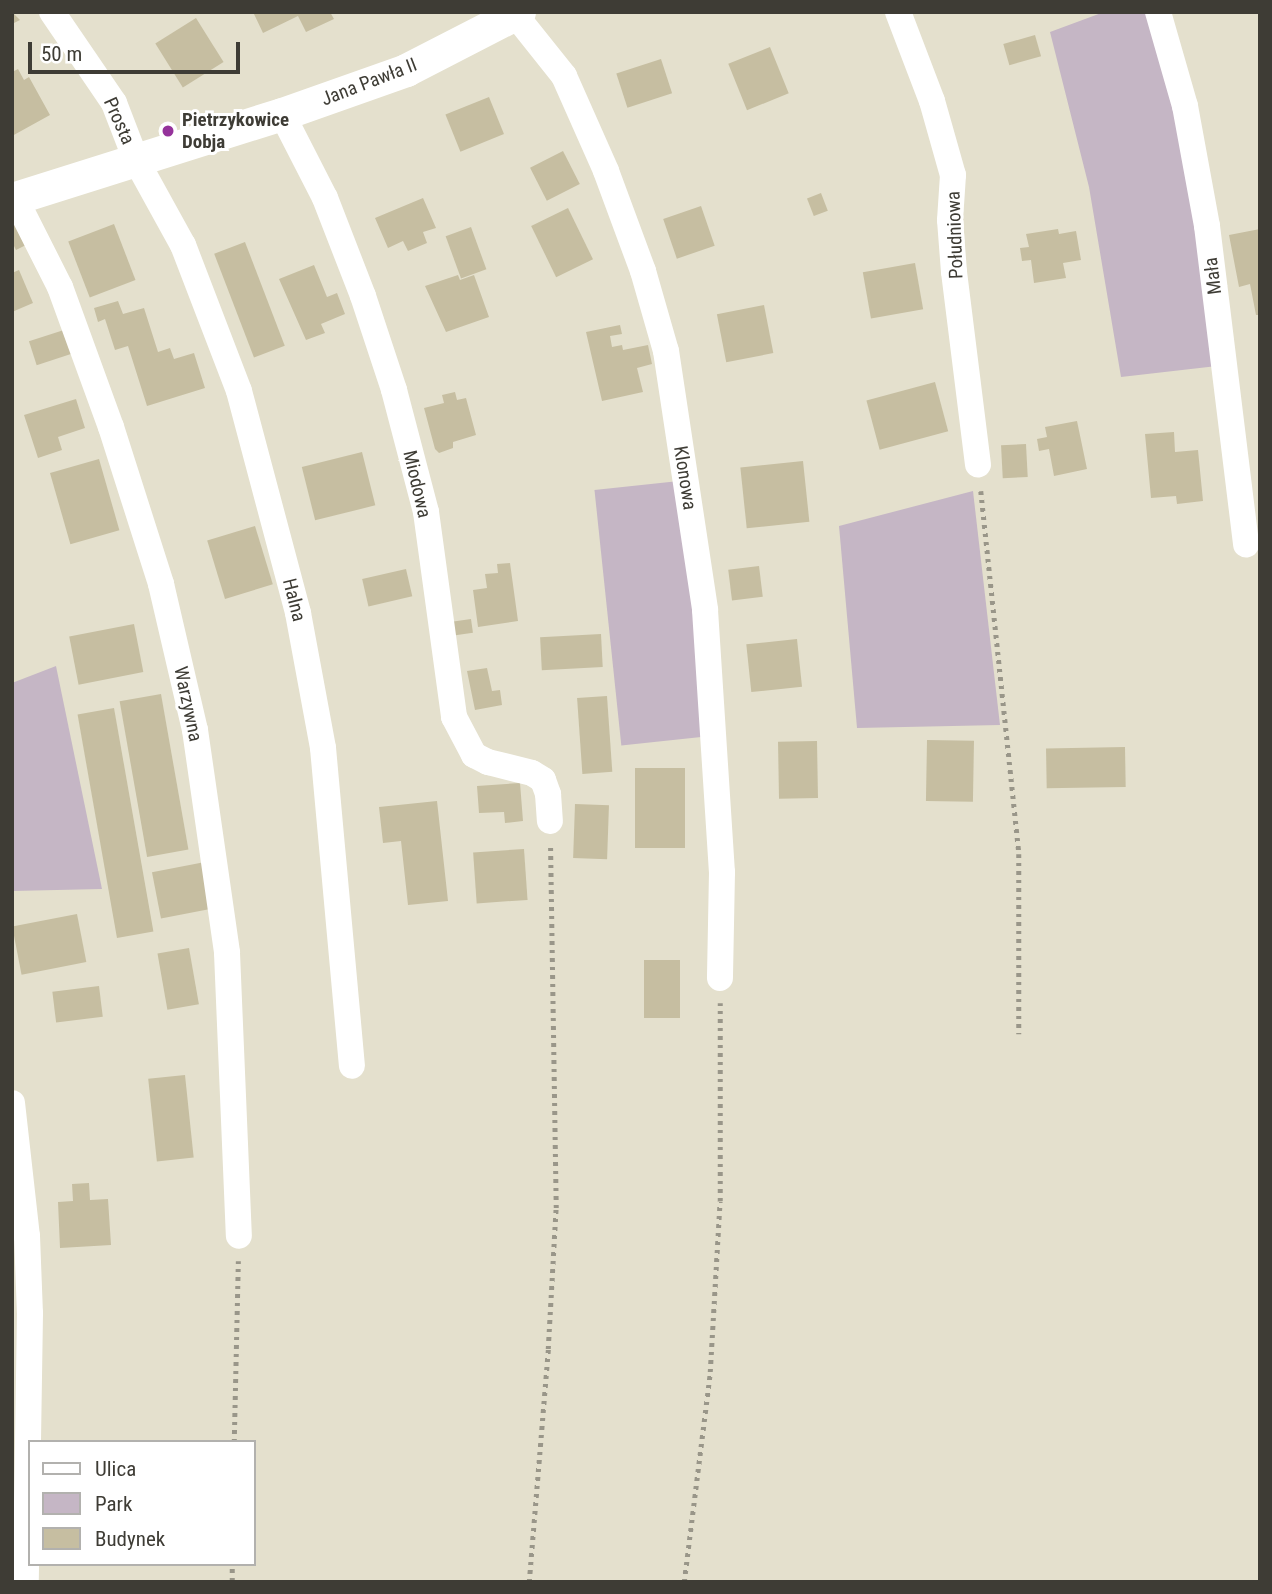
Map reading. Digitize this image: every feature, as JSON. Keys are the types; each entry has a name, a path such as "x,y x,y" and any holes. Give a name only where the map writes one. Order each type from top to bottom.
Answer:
{"street":[{"name":"Prosta","path":"52,12 114,103 136,160"},
{"name":"Południowa","path":"898,12 932,101 953,174 950,220 954,272 978,465"},
{"name":"Mała","path":"1158,12 1185,106 1207,226 1246,545"},
{"name":"Jana Pawła II","path":"14,199 282,114 406,70 515,13"},
{"name":"Klonowa","path":"515,13 564,76 606,171 643,271 666,351 705,610 722,872 720,978"},
{"name":"Miodowa","path":"282,114 325,198 363,296 394,390 426,512 454,717 474,755 488,762 532,773 542,780 548,794 550,821"},
{"name":"Halna","path":"136,160 183,245 239,391 298,613 323,748 352,1066"},
{"name":"Warzywna","path":"14,199 60,287 111,427 161,584 195,730 227,953 239,1236"},
{"path":"12,1103 27,1236 31,1366 29,1440"},
{"path":"26,1582 28,1496"}],"path":[{"path":"978,465 1019,855 1019,1034"},
{"path":"530,1582 556,1208 550,821"},
{"path":"684,1582 710,1372 720,1202 720,978"},
{"path":"234,1440 239,1236"}],"green space":[{"path":"1104,12 1151,12 1173,93 1217,366 1121,377 1089,187 1050,32"},
{"path":"679,481 706,737 621,745 594,490"},
{"path":"973,491 1000,725 857,728 839,526"},
{"path":"56,666 102,889 12,891 12,683"}],"building":[{"path":"12,12 20,20 12,24"},
{"path":"253,12 330,12 334,19 306,32 298,16 263,33"},
{"path":"196,18 224,62 183,88 155,43"},
{"path":"1035,35 1041,56 1009,65 1003,44"},
{"path":"770,47 789,93 747,110 728,64"},
{"path":"661,59 672,93 627,108 616,74"},
{"path":"18,69 24,80 29,77 50,115 12,136 12,72"},
{"path":"489,97 504,134 460,152 445,115"},
{"path":"563,151 580,184 547,201 530,168"},
{"path":"821,193 828,211 814,216 807,198"},
{"path":"423,198 436,228 423,232 427,243 408,251 403,241 388,248 375,218"},
{"path":"701,206 715,246 677,259 663,219"},
{"path":"568,208 593,259 556,277 531,226"},
{"path":"18,221 28,244 16,250 12,242 12,224"},
{"path":"114,224 136,280 90,298 68,242"},
{"path":"471,227 486,269 461,279 446,236"},
{"path":"1058,229 1059,234 1076,231 1081,260 1063,263 1066,278 1034,283 1031,260 1022,261 1020,248 1029,247 1026,234"},
{"path":"1260,229 1260,315 1256,315 1250,284 1239,287 1229,235"},
{"path":"245,242 285,346 254,357 214,254"},
{"path":"915,263 923,309 871,318 863,272"},
{"path":"314,265 327,297 337,293 345,314 321,324 325,333 306,340 279,279"},
{"path":"19,270 33,303 12,312 12,273"},
{"path":"458,275 460,280 474,275 489,317 446,332 425,286"},
{"path":"118,301 123,314 144,308 158,352 170,348 174,359 194,353 205,388 147,406 128,346 115,350 105,319 98,322 94,308"},
{"path":"764,305 773,353 726,362 717,314"},
{"path":"620,325 622,334 610,336 612,347 622,345 623,350 648,345 652,364 637,368 643,392 602,401 586,332"},
{"path":"67,329 75,353 37,365 29,341"},
{"path":"935,382 948,431 880,450 866,400"},
{"path":"455,392 457,400 466,398 476,435 453,442 453,448 439,453 435,449 424,408 444,403 442,395"},
{"path":"76,399 85,428 58,437 62,450 38,458 24,415"},
{"path":"1077,421 1087,469 1054,476 1049,449 1039,451 1037,439 1047,437 1045,427"},
{"path":"1174,432 1175,452 1198,450 1203,501 1177,504 1176,496 1151,498 1145,434"},
{"path":"1026,444 1028,477 1003,478 1001,445"},
{"path":"362,452 375,505 315,520 302,467"},
{"path":"99,459 119,530 70,544 50,473"},
{"path":"803,461 809,522 747,528 740,468"},
{"path":"255,526 273,584 225,599 207,541"},
{"path":"510,563 518,621 478,627 473,590 487,588 485,574 498,573 497,564"},
{"path":"759,566 763,597 732,601 728,570"},
{"path":"406,569 412,596 368,606 362,579"},
{"path":"471,619 473,633 450,636 448,622"},
{"path":"134,624 143,672 79,685 69,637"},
{"path":"601,634 603,667 542,670 540,637"},
{"path":"797,639 802,687 751,692 746,644"},
{"path":"487,668 492,691 500,690 502,705 475,710 467,671"},
{"path":"161,694 188,850 147,857 120,701"},
{"path":"607,696 612,772 582,774 577,698"},
{"path":"114,708 153,932 117,938 78,714"},
{"path":"927,740 974,741 973,802 926,801"},
{"path":"817,741 818,798 779,799 778,742"},
{"path":"1125,747 1126,787 1047,788 1046,748"},
{"path":"635,768 685,768 685,848 635,848"},
{"path":"520,783 523,821 505,823 504,812 479,813 477,786"},
{"path":"437,801 448,901 408,905 401,841 383,843 379,807"},
{"path":"575,804 609,805 607,859 573,858"},
{"path":"524,849 528,900 477,903 473,853"},
{"path":"205,862 214,908 161,918 152,872"},
{"path":"77,914 86,962 22,975 12,927"},
{"path":"189,948 199,1004 167,1010 157,954"},
{"path":"644,960 680,960 680,1018 644,1018"},
{"path":"99,986 103,1017 56,1022 52,992"},
{"path":"185,1075 194,1158 157,1161 148,1079"},
{"path":"89,1183 90,1200 108,1199 111,1245 60,1248 58,1202 73,1201 72,1184"}],"place":[{"name":"Pietrzykowice Dobja","path":"168,131"}]}
